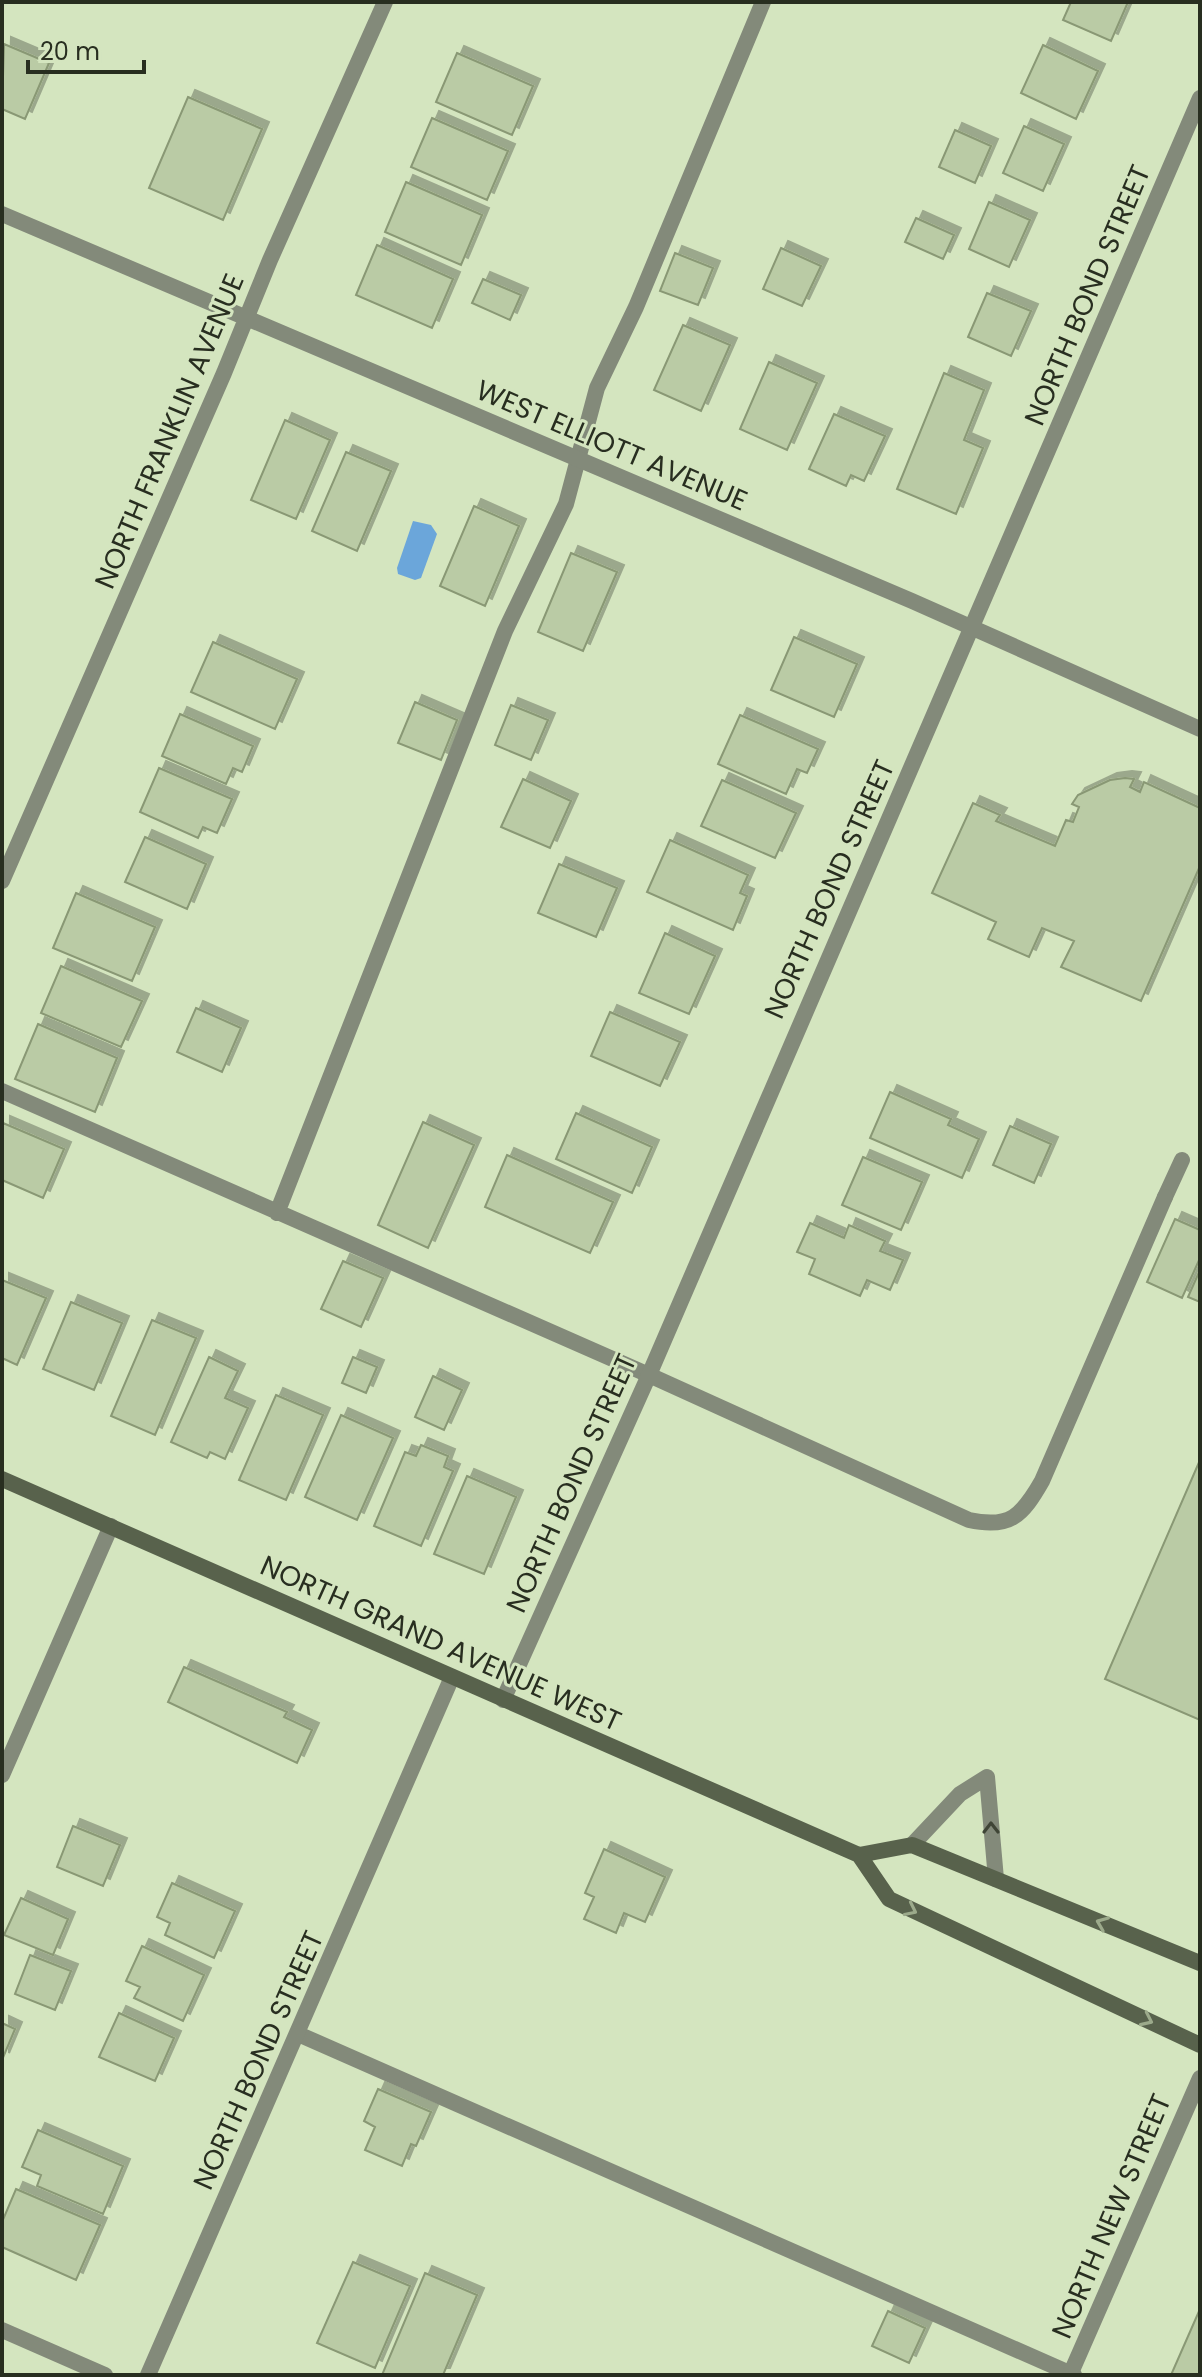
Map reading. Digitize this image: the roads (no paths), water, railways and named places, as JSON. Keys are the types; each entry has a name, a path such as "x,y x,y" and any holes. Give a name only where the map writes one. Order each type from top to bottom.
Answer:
{"main road":[{"name":"NORTH GRAND AVENUE WEST","path":"2,1479 859,1855"},
{"path":"1200,1963 912,1845 859,1855 889,1899 1200,2045"}],"street":[{"name":"NORTH FRANKLIN AVENUE","path":"2,881 385,2"},
{"path":"277,1213 499,646 566,504 597,388 636,307 763,2"},
{"name":"NORTH BOND STREET","path":"503,1700 649,1375 1200,98"},
{"name":"WEST ELLIOTT AVENUE","path":"2,214 579,459 1200,729"},
{"path":"2,1091 649,1375 969,1520 988,1524 1005,1523 1019,1515 1042,1481 1182,1160"},
{"path":"2,1775 111,1526"},
{"name":"NORTH BOND STREET","path":"148,2375 452,1677"},
{"path":"912,1845 960,1794 987,1777 996,1879"},
{"path":"298,2034 1072,2375"},
{"name":"NORTH NEW STREET","path":"1072,2375 1200,2078"},
{"path":"2,2330 105,2375"}],"water":[{"path":"413,521 431,525 437,534 421,578 415,580 398,574 397,568"}]}
